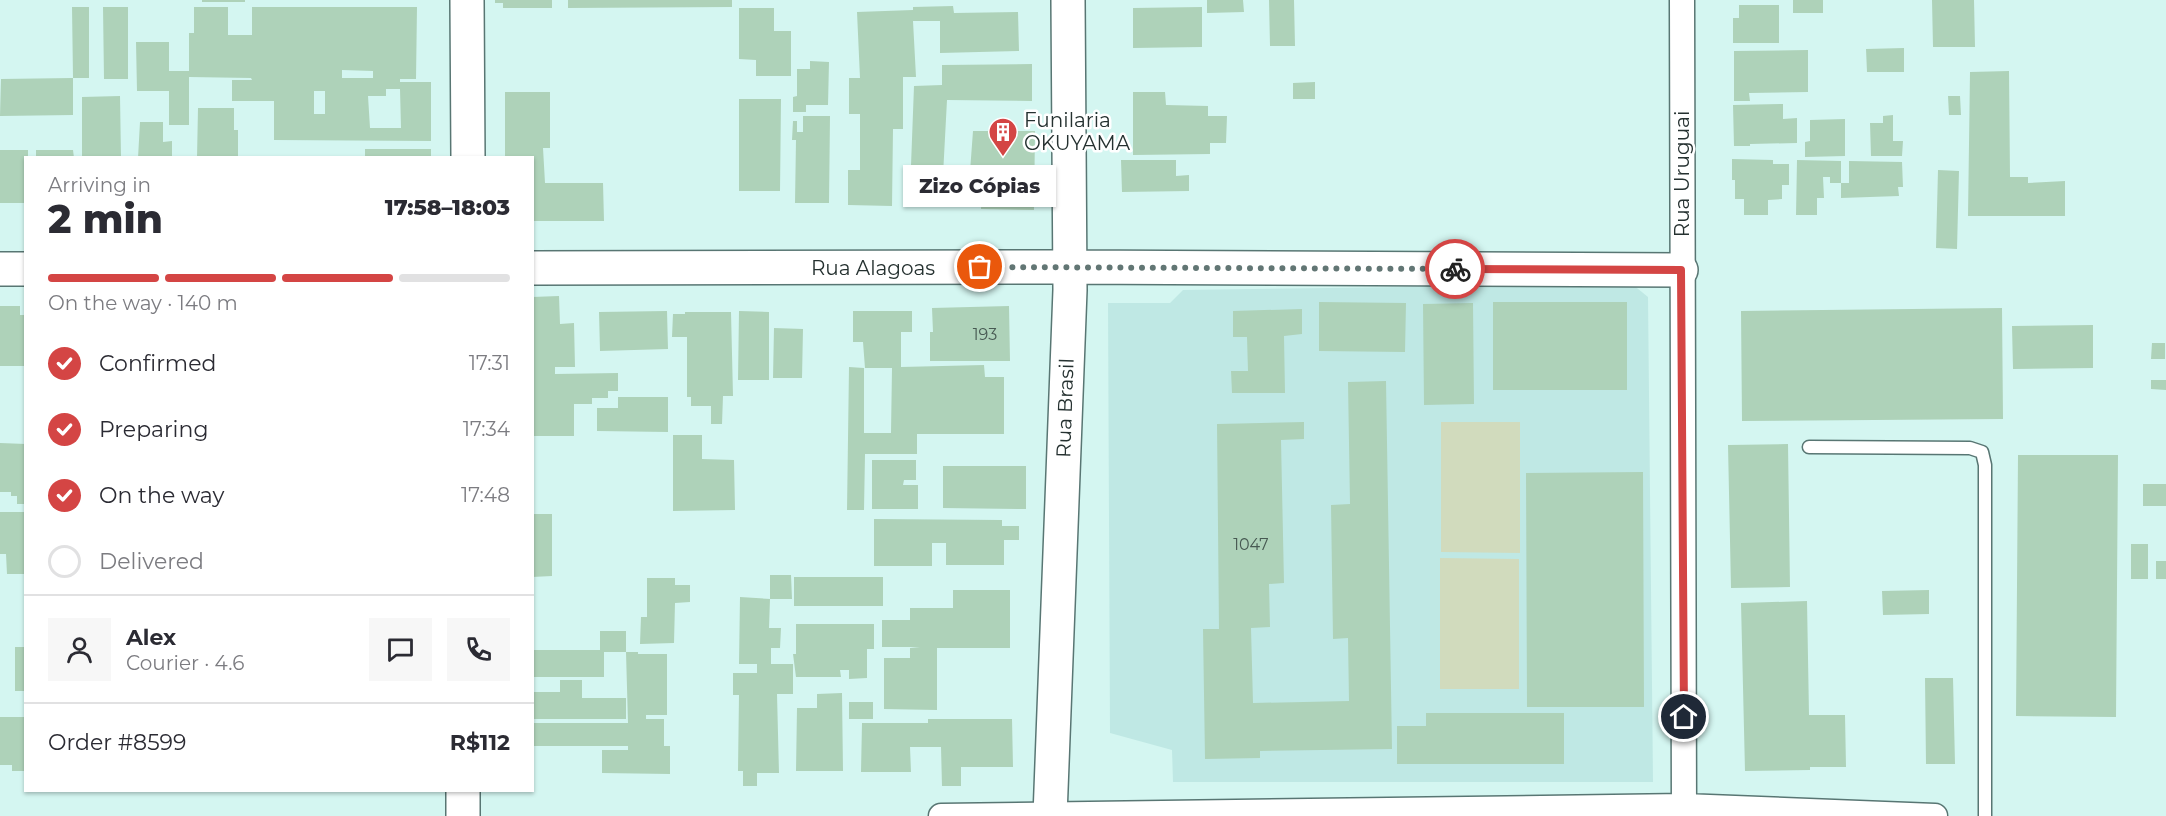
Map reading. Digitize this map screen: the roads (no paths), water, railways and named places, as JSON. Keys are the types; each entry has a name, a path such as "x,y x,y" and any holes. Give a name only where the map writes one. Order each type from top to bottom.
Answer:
{"street":[{"path":"467,0 468,156"},
{"name":"Rua Brasil","path":"1050,815 1069,267 1068,0"},
{"name":"Rua Uruguai","path":"1682,0 1684,811"},
{"name":"Rua Alagoas","path":"534,268 1069,267 1681,270"},
{"path":"0,269 24,269"},
{"path":"463,792 463,816"},
{"path":"941,816 1684,811 1935,816"}],"lane":[{"path":"1809,447 1970,448 1982,452 1985,465 1985,816"}],"place":[{"name":"Funilaria OKUYAMA","path":"1003,158"},
{"name":"Zizo Cópias","path":"980,267"}]}
